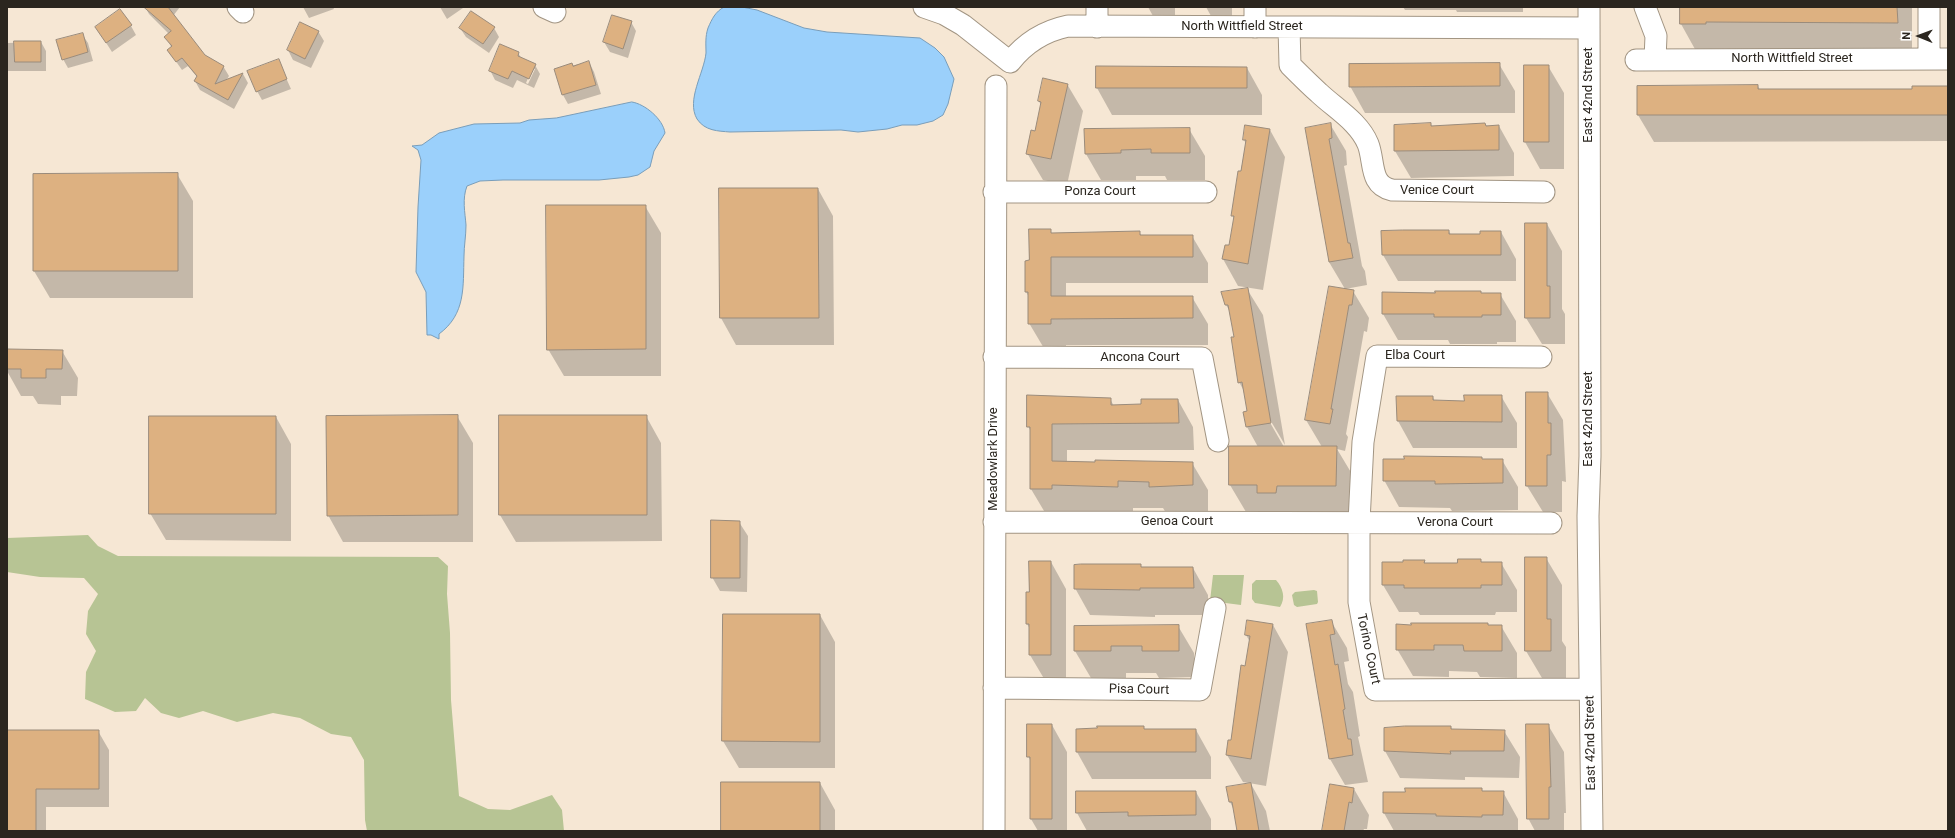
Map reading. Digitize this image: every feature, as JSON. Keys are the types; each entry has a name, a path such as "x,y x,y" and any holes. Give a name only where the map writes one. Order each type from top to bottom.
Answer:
{"street":[{"name":"North Wittfield Street","path":"924,7 944,14 963,25 1010,62 1026,45 1048,32 1097,17 1255,17 1289,27 1590,28"},
{"name":"East 42nd Street","path":"1590,7 1590,456 1588,516 1592,831"},
{"name":"North Wittfield Street","path":"1646,7 1656,36 1646,60 1939,59"},
{"path":"1929,7 1939,59"},
{"name":"Venice Court","path":"1289,27 1290,65 1320,94 1348,117 1358,129 1368,145 1377,180 1384,188 1392,190 1544,192"},
{"name":"Meadowlark Drive","path":"994,831 994,192 996,86"},
{"name":"Ponza Court","path":"994,192 1206,192"},
{"name":"Elba Court","path":"1363,442 1378,356 1540,357"},
{"name":"Ancona Court","path":"994,357 1202,358 1218,441"},
{"name":"Torino Court","path":"1363,442 1359,522 1359,602 1375,690 1590,688"},
{"name":"Genoa Court","path":"994,522 1359,522"},
{"name":"Verona Court","path":"1359,522 1551,523"},
{"name":"Pisa Court","path":"994,688 1200,690 1215,608"}],"green space":[{"path":"88,535 98,546 118,556 438,557 448,566 447,594 450,633 451,700 459,796 488,809 510,810 552,795 562,810 564,831 367,831 365,820 364,760 351,737 331,734 300,718 273,713 237,722 203,711 179,718 161,713 145,698 136,711 115,712 85,699 86,672 96,651 86,634 88,611 98,594 84,578 40,577 7,572 7,538"},
{"path":"1213,575 1244,575 1241,605 1210,601"},
{"path":"1256,580 1276,580 1283,593 1283,600 1280,607 1255,603 1252,599 1252,584"},
{"path":"1317,591 1317,604 1297,607 1294,605 1292,595 1295,592"}],"water":[{"path":"724,7 742,7 757,10 804,28 827,32 920,38 935,48 944,57 954,79 948,104 943,115 933,121 917,125 902,125 887,129 858,132 841,130 730,132 716,131 708,128 700,123 694,112 694,95 705,61 708,28 716,13"},
{"path":"632,102 637,103 653,113 664,128 665,133 654,151 650,167 638,175 599,180 480,181 467,186 464,201 466,229 463,289 459,309 448,326 439,334 439,339 431,335 427,335 426,292 416,272 421,160 418,150 412,146 422,145 439,133 474,124 520,123 529,120 556,118"}],"building":[{"path":"144,7 168,7 205,55 224,66 215,84 243,73 228,100 194,81 197,76 182,58 176,62 167,50 172,46 164,37 171,31"},
{"path":"1680,7 1897,7 1898,23 1706,22 1706,24 1680,24"},
{"path":"120,9 132,25 106,43 95,27"},
{"path":"471,11 495,27 483,44 459,28"},
{"path":"612,15 632,21 623,49 603,42"},
{"path":"300,22 319,31 305,59 287,50"},
{"path":"83,33 88,52 62,60 56,40"},
{"path":"14,41 41,41 41,62 15,62"},
{"path":"500,44 519,52 518,56 536,64 529,79 512,71 508,79 489,71"},
{"path":"279,59 287,79 256,92 247,71"},
{"path":"589,61 596,85 562,95 554,69 572,63 573,66"},
{"path":"1500,63 1500,86 1349,87 1349,64"},
{"path":"1524,65 1549,65 1549,142 1524,142"},
{"path":"1096,66 1247,67 1247,88 1096,88"},
{"path":"1043,78 1068,84 1051,159 1026,154 1031,130 1035,131 1041,102 1038,101"},
{"path":"1758,85 1758,89 1912,89 1912,86 1948,86 1948,115 1637,115 1637,86"},
{"path":"1331,123 1332,138 1329,139 1348,243 1350,243 1353,258 1329,262 1305,128"},
{"path":"1431,123 1431,126 1485,123 1486,126 1499,125 1499,150 1394,151 1394,125"},
{"path":"1245,125 1270,129 1248,264 1222,259 1225,245 1229,245 1234,216 1231,216 1238,171 1241,171 1246,140 1243,140"},
{"path":"1190,128 1190,153 1151,153 1151,149 1121,150 1121,153 1085,154 1084,129"},
{"path":"178,173 178,271 33,271 33,174"},
{"path":"719,188 818,188 819,318 720,318"},
{"path":"546,205 646,205 646,349 547,350"},
{"path":"1525,223 1547,223 1547,286 1550,286 1550,318 1525,318"},
{"path":"1029,229 1051,229 1051,233 1140,231 1140,235 1193,235 1193,257 1051,257 1051,296 1193,296 1193,318 1051,319 1051,324 1028,324 1028,292 1025,292 1025,261 1029,260"},
{"path":"1449,230 1449,234 1480,234 1480,231 1501,231 1501,255 1382,255 1381,231"},
{"path":"1329,286 1354,290 1352,305 1349,305 1331,409 1333,409 1330,424 1305,420"},
{"path":"1248,288 1271,423 1246,427 1243,412 1247,411 1242,382 1238,383 1231,337 1234,337 1228,305 1225,305 1221,292"},
{"path":"1435,291 1481,291 1481,293 1501,293 1501,315 1482,315 1482,317 1434,317 1434,314 1382,314 1382,292 1435,293"},
{"path":"7,349 63,350 62,369 46,369 46,378 21,378 21,369 7,369"},
{"path":"1526,392 1548,392 1548,423 1551,423 1551,455 1547,455 1547,486 1526,486"},
{"path":"1027,395 1111,398 1111,405 1141,404 1141,399 1178,399 1179,423 1052,424 1052,461 1095,462 1095,460 1193,462 1193,485 1149,487 1149,482 1118,481 1118,487 1052,485 1052,489 1030,489 1030,427 1027,427"},
{"path":"1464,395 1502,395 1502,422 1397,421 1396,396 1433,396 1433,400 1464,401"},
{"path":"458,415 458,515 327,516 326,416"},
{"path":"499,415 647,415 647,515 499,515"},
{"path":"149,416 276,416 276,514 149,514"},
{"path":"1229,446 1337,446 1336,486 1277,486 1276,493 1257,493 1257,485 1229,485"},
{"path":"1404,456 1482,457 1482,459 1503,459 1503,483 1435,484 1435,481 1383,481 1383,459 1404,459"},
{"path":"711,520 740,521 740,578 711,578"},
{"path":"1525,557 1547,557 1547,619 1551,619 1551,651 1525,651"},
{"path":"1458,559 1481,559 1481,562 1502,562 1502,585 1481,585 1481,588 1404,588 1404,585 1382,585 1382,562 1425,560 1424,563 1457,563"},
{"path":"1029,561 1051,561 1051,655 1029,655 1029,624 1026,624 1026,592 1029,592"},
{"path":"1141,564 1141,567 1193,567 1194,588 1140,588 1140,590 1074,589 1074,565"},
{"path":"723,614 820,614 820,742 722,741"},
{"path":"1247,620 1273,624 1251,759 1226,755 1228,740 1231,740 1241,665 1245,666 1250,636 1245,635"},
{"path":"1332,620 1335,634 1330,635 1335,665 1338,664 1345,709 1343,710 1348,739 1351,739 1353,755 1329,759 1306,624"},
{"path":"1411,623 1488,623 1488,625 1502,625 1502,651 1464,651 1463,645 1434,645 1434,650 1396,650 1396,624 1411,625"},
{"path":"1179,625 1179,651 1142,651 1142,646 1111,646 1111,651 1074,651 1074,626"},
{"path":"1027,724 1052,724 1052,819 1030,819 1030,757 1027,757"},
{"path":"1526,724 1549,724 1551,787 1549,787 1549,819 1527,819"},
{"path":"1097,726 1144,726 1144,729 1196,729 1196,752 1076,752 1076,729 1097,728"},
{"path":"1405,726 1451,726 1451,729 1505,730 1504,751 1450,751 1451,754 1384,751 1384,728"},
{"path":"7,730 99,730 99,789 36,789 36,831 7,831"},
{"path":"721,782 820,782 820,831 721,831"},
{"path":"1251,783 1259,831 1237,831 1232,802 1229,802 1226,787"},
{"path":"1330,784 1354,788 1352,803 1349,802 1344,831 1322,831"},
{"path":"1405,788 1482,788 1482,791 1504,791 1503,815 1482,815 1482,817 1383,813 1383,792 1405,792"},
{"path":"1076,791 1196,791 1196,815 1128,816 1128,812 1076,813"}]}
